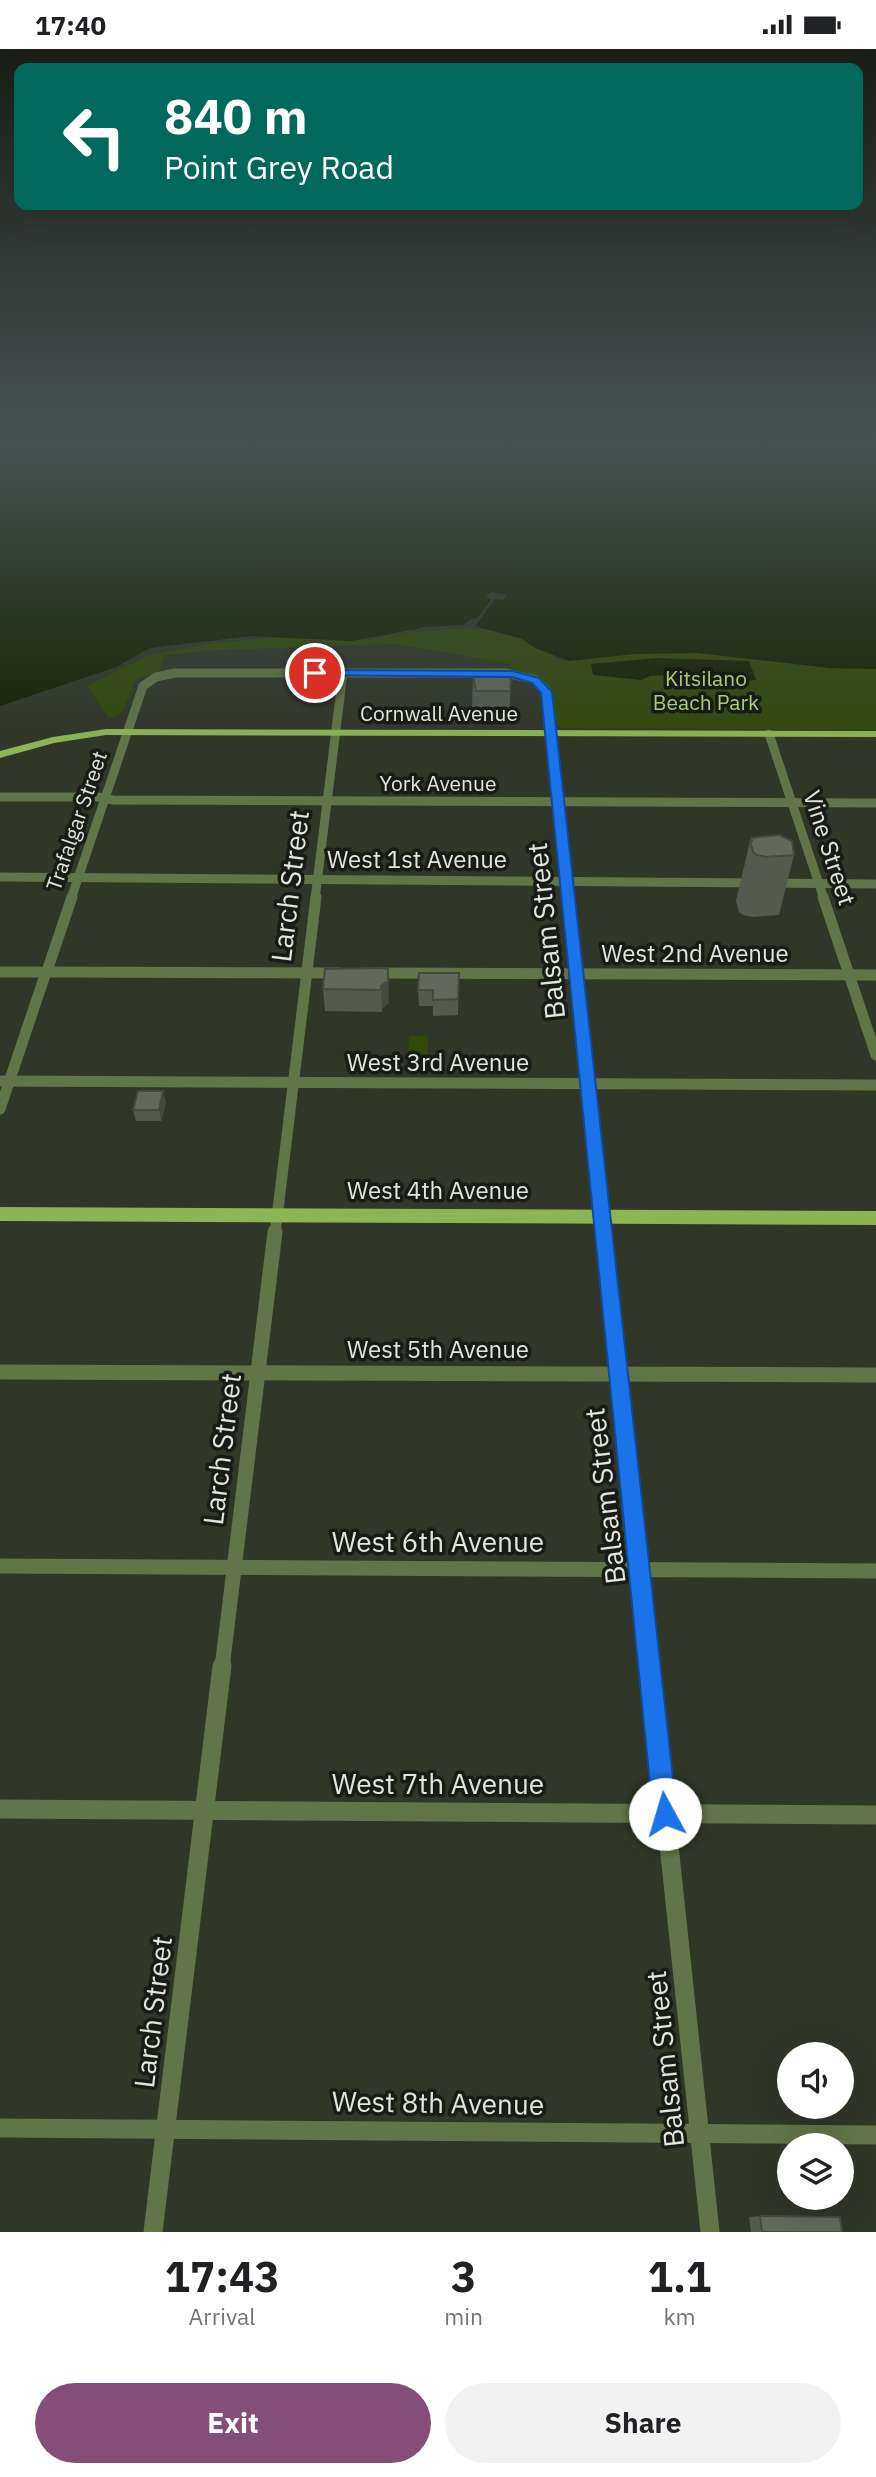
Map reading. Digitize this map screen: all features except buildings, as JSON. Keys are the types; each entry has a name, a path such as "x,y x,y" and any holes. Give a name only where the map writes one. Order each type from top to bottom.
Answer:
{"main road":[{"name":"Cornwall Avenue","path":"0,755 73,735 127,732 876,734"},
{"name":"West 4th Avenue","path":"0,1214 876,1218"}],"street":[{"name":"Trafalgar Street","path":"0,1109 5,1081 46,972 143,686 156,677 175,673 343,673"},
{"name":"Balsam Street","path":"343,673 506,673 530,678 546,690 710,2232"},
{"name":"Larch Street","path":"153,2232 343,673"},
{"name":"Vine Street","path":"769,734 876,1055"},
{"name":"York Avenue","path":"0,797 876,803"},
{"name":"West 1st Avenue","path":"0,877 876,884"},
{"name":"West 2nd Avenue","path":"0,972 876,975"},
{"name":"West 3rd Avenue","path":"5,1081 876,1085"},
{"name":"West 5th Avenue","path":"0,1372 876,1375"},
{"name":"West 6th Avenue","path":"0,1566 876,1571"},
{"name":"West 7th Avenue","path":"0,1809 876,1815"},
{"name":"West 8th Avenue","path":"0,2128 166,2127 876,2135"}],"green space":[{"name":"Kitsilano Beach Park","path":"466,625 524,637 561,661 635,654 698,653 830,668 876,669 876,730 561,728 557,725 551,688 534,676 511,668 511,664 396,644 216,650 164,655 160,671 136,680 121,714 109,718 87,686 146,656 214,643 279,637 372,640 407,630"},
{"path":"409,1036 428,1036 427,1064 408,1064"}],"shaded area":[{"path":"0,544 876,544 876,669 830,668 698,653 635,654 569,661 535,648 522,639 471,625 411,630 352,641 251,636 150,648 116,667 0,706"},
{"path":"657,658 749,661 756,680 694,684 668,675 651,676 641,680 593,675 591,664"}],"pier":[{"path":"491,592 507,595 503,600 495,599 475,626 482,628 480,630 469,628 415,632 380,640 423,627 464,625 471,619 476,619 492,599 486,597"}],"route":[{"path":"315,673 513,674 536,680 547,692 665,1814"}]}
